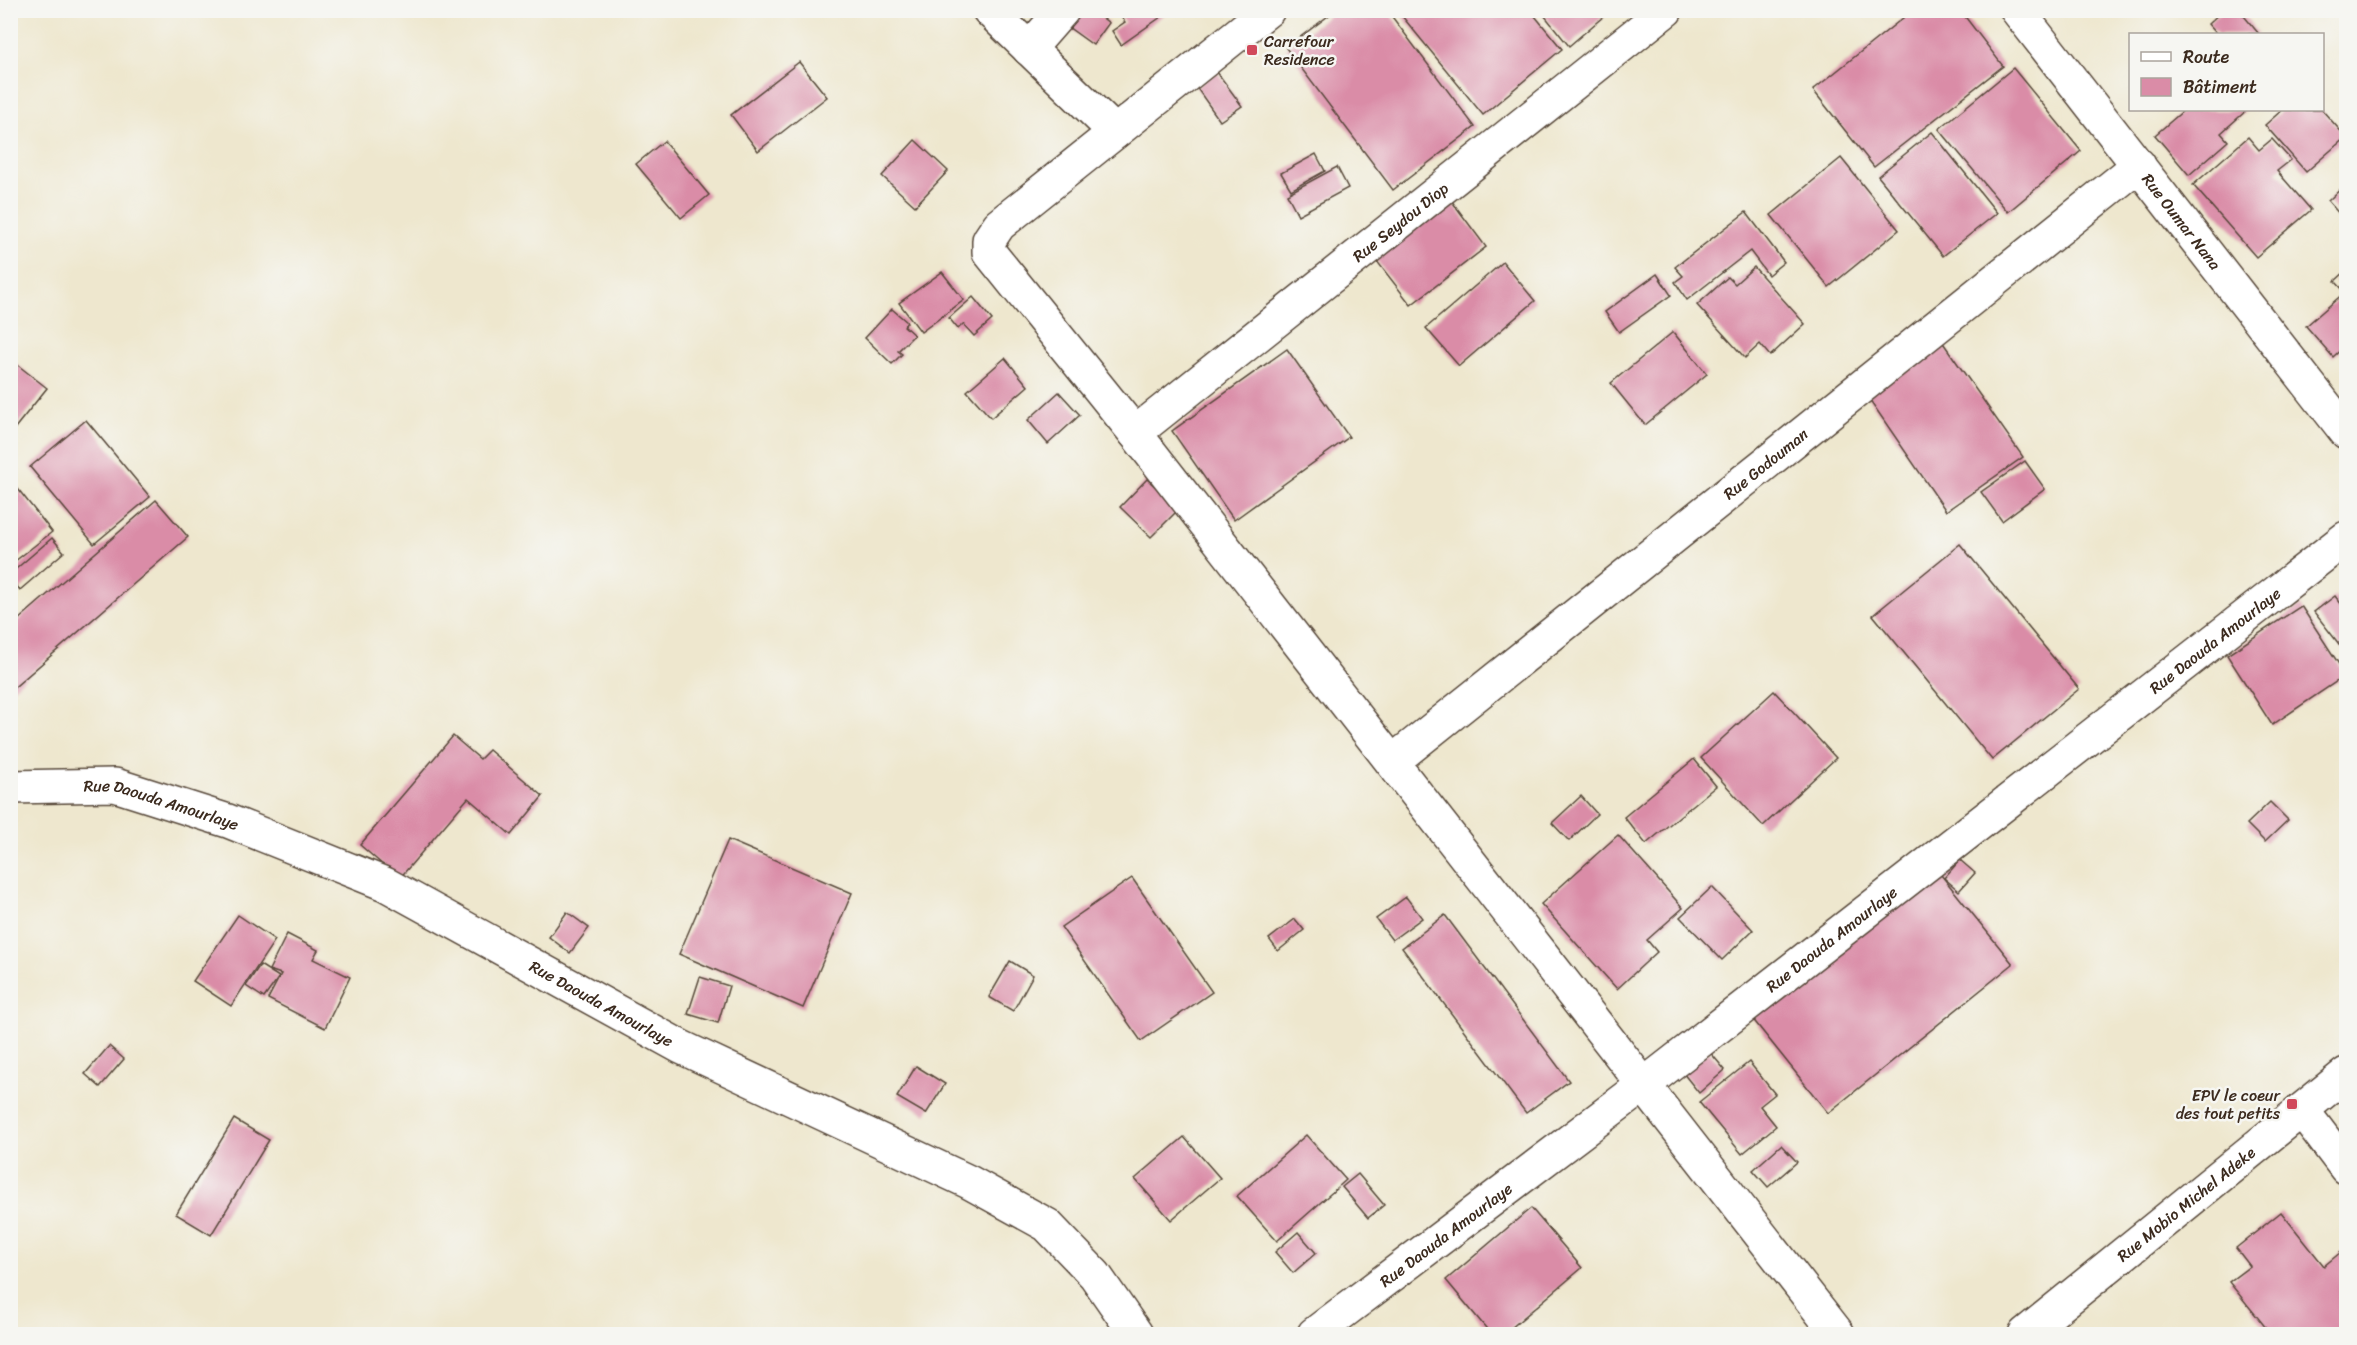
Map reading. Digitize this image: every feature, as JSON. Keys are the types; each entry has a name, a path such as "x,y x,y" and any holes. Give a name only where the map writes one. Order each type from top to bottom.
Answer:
{"street":[{"path":"988,10 1115,132"},
{"path":"1029,49 1063,10"},
{"path":"1268,10 999,225 989,240 989,252 1135,433 1645,1084 1838,1335"},
{"name":"Rue Seydou Diop","path":"1135,433 1666,10"},
{"name":"Rue Oumar Nana","path":"2017,10 2346,432"},
{"name":"Rue Godouman","path":"1392,762 2139,165"},
{"name":"Rue Daouda Amourlaye","path":"1314,1335 1645,1084 2346,538"},
{"name":"Rue Daouda Amourlaye","path":"10,787 115,785 228,821 385,884 681,1047 969,1182 1047,1225 1095,1275 1136,1335"},
{"name":"Rue Mobio Michel Adeke","path":"2025,1335 2346,1074"},
{"path":"2302,1110 2346,1168"}],"building":[{"path":"1079,10 1092,10 1109,23 1093,45 1068,27"},
{"path":"1116,10 1167,10 1168,12 1121,45 1112,31 1125,22"},
{"path":"1336,10 1387,10 1475,127 1393,190 1286,48"},
{"path":"1397,10 1530,10 1562,49 1483,115"},
{"path":"1540,10 1611,10 1569,46"},
{"path":"1913,10 1960,10 2003,66 1874,167 1813,90"},
{"path":"2223,10 2239,10 2258,33 2216,33 2208,24"},
{"path":"799,62 827,97 758,151 731,115"},
{"path":"2013,68 2081,151 2008,212 1939,129"},
{"path":"1217,72 1242,106 1220,121 1196,87"},
{"path":"2183,111 2246,111 2221,133 2228,141 2189,175 2155,135"},
{"path":"2281,111 2323,111 2346,137 2306,172 2265,125"},
{"path":"1932,132 1997,213 1943,256 1878,176"},
{"path":"2248,137 2259,150 2272,139 2291,160 2277,171 2311,210 2256,257 2193,185"},
{"path":"915,140 948,171 915,206 882,176"},
{"path":"664,141 709,195 681,218 636,164"},
{"path":"1316,154 1325,171 1291,190 1281,173"},
{"path":"1841,158 1899,230 1829,287 1771,215"},
{"path":"1337,167 1348,188 1298,215 1287,194"},
{"path":"2346,184 2346,211 2341,216 2328,201"},
{"path":"1445,192 1486,247 1411,305 1369,251"},
{"path":"1746,212 1784,262 1768,275 1750,251 1687,300 1675,282 1683,276 1675,267"},
{"path":"1503,262 1535,301 1459,366 1426,328"},
{"path":"1754,267 1805,324 1770,356 1760,344 1745,358 1697,305 1728,277 1735,284"},
{"path":"2346,271 2346,345 2333,357 2306,326 2345,292 2335,281"},
{"path":"942,272 964,300 921,332 899,303"},
{"path":"1657,274 1671,295 1619,332 1605,312"},
{"path":"973,297 992,320 974,336 963,324 958,329 949,318"},
{"path":"892,309 907,322 904,326 914,335 898,351 902,354 892,364 865,338"},
{"path":"1673,332 1707,374 1645,425 1611,383"},
{"path":"1939,337 2023,457 1946,511 1863,390"},
{"path":"1287,349 1349,437 1234,520 1172,431"},
{"path":"1005,358 1028,386 991,418 967,391"},
{"path":"10,359 47,388 10,434"},
{"path":"1059,392 1080,415 1048,444 1028,420"},
{"path":"86,420 150,497 94,544 30,467"},
{"path":"2025,461 2045,489 2002,521 1981,492"},
{"path":"1147,479 1179,509 1151,537 1120,507"},
{"path":"18,489 52,532 10,565 10,496"},
{"path":"156,500 188,537 10,691 10,627"},
{"path":"52,538 64,552 20,590 10,578 10,574"},
{"path":"1960,544 2079,689 1992,760 1873,615"},
{"path":"2335,596 2346,610 2346,653 2314,612"},
{"path":"2301,606 2346,675 2272,725 2227,655"},
{"path":"1774,691 1836,758 1763,826 1701,758"},
{"path":"453,736 480,759 489,750 543,796 511,835 468,798 399,879 360,845"},
{"path":"1694,759 1716,786 1646,844 1624,817"},
{"path":"1581,796 1597,814 1569,841 1552,823"},
{"path":"2270,802 2288,820 2265,842 2247,824"},
{"path":"1618,835 1683,908 1647,940 1657,952 1617,989 1541,904"},
{"path":"728,840 852,893 803,1008 679,954"},
{"path":"1960,860 1975,873 1959,891 1944,878"},
{"path":"1937,870 2013,964 1828,1113 1752,1018"},
{"path":"1132,878 1212,992 1141,1041 1061,927"},
{"path":"1712,887 1753,930 1722,960 1680,917"},
{"path":"1406,897 1422,918 1392,940 1376,919"},
{"path":"567,912 589,928 570,953 549,937"},
{"path":"238,915 275,940 231,1006 193,981"},
{"path":"1445,915 1569,1081 1526,1113 1402,948"},
{"path":"1295,919 1304,930 1278,951 1269,939"},
{"path":"287,934 318,950 313,959 350,977 325,1028 268,999 281,974 269,970"},
{"path":"1010,961 1033,975 1013,1011 989,997"},
{"path":"260,965 279,977 264,998 246,986"},
{"path":"700,977 729,986 718,1023 688,1014"},
{"path":"109,1046 124,1059 100,1087 85,1074"},
{"path":"1709,1051 1725,1070 1699,1093 1683,1073"},
{"path":"1749,1062 1775,1094 1760,1106 1776,1126 1742,1154 1699,1102"},
{"path":"916,1066 945,1084 926,1114 897,1097"},
{"path":"234,1119 269,1140 211,1235 176,1214"},
{"path":"1306,1135 1346,1180 1277,1241 1237,1196"},
{"path":"1184,1137 1220,1178 1171,1220 1135,1179"},
{"path":"1781,1145 1797,1162 1768,1187 1753,1170"},
{"path":"1358,1174 1384,1205 1368,1218 1342,1187"},
{"path":"1531,1208 1582,1268 1504,1334 1491,1334 1446,1280"},
{"path":"2281,1212 2324,1266 2341,1252 2346,1259 2346,1334 2271,1334 2229,1282 2250,1266 2236,1248"},
{"path":"1298,1232 1316,1253 1293,1273 1275,1252"}],"place":[{"name":"Carrefour Residence","path":"1252,50"},
{"name":"EPV le coeur des tout petits","path":"2292,1104"}]}
